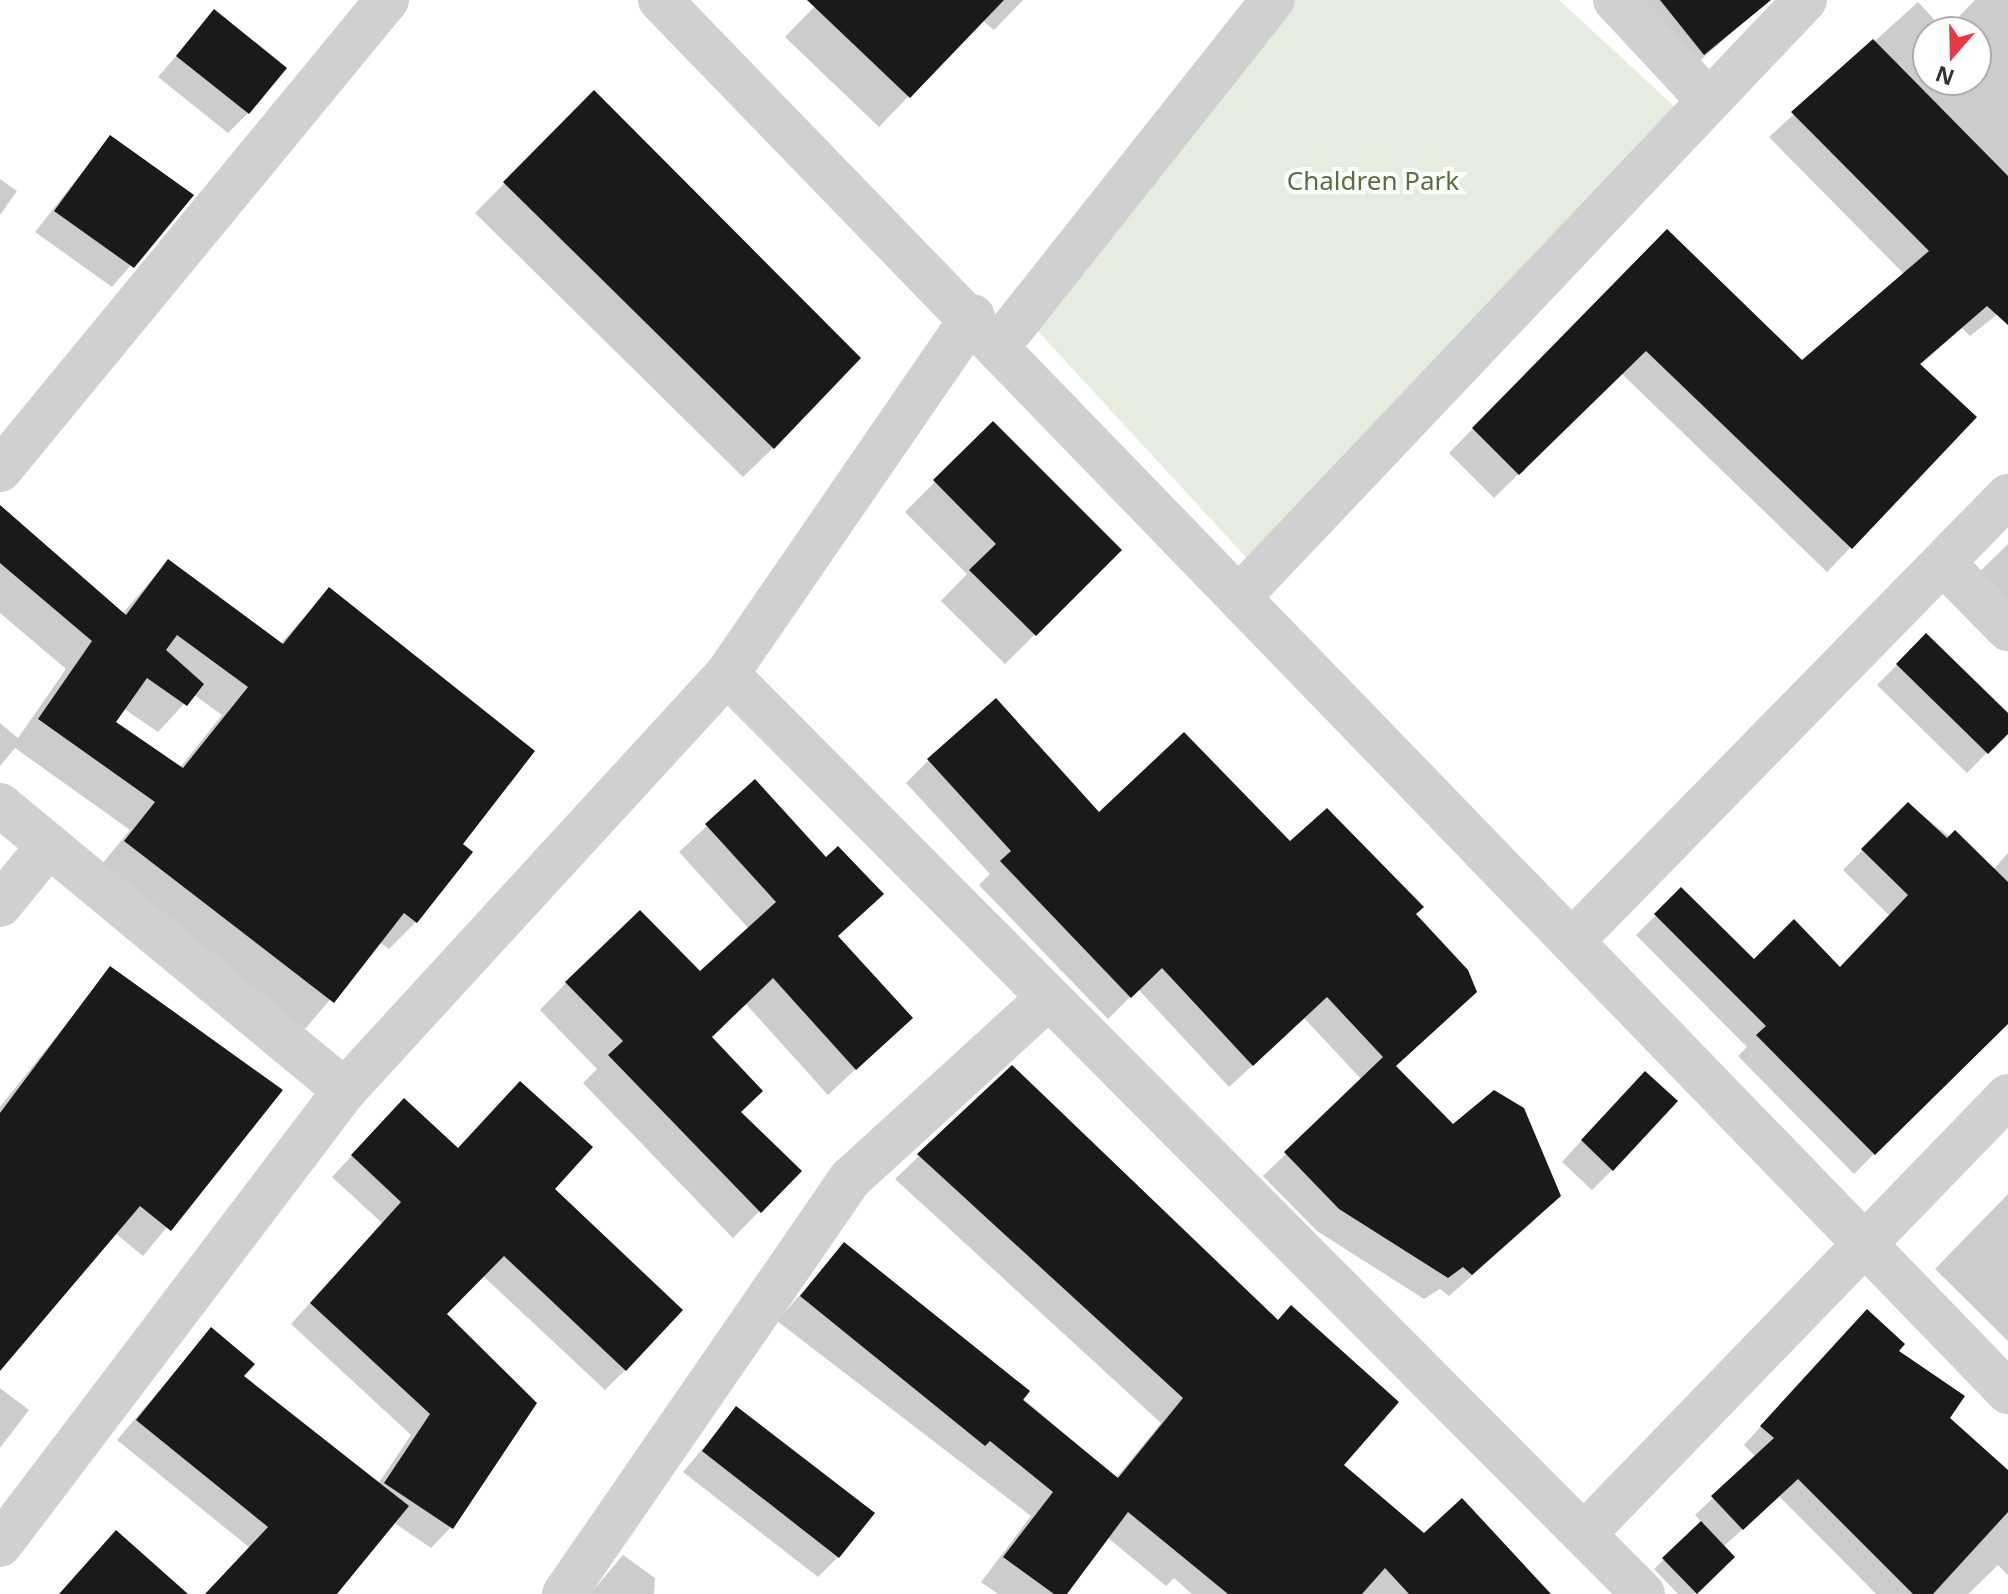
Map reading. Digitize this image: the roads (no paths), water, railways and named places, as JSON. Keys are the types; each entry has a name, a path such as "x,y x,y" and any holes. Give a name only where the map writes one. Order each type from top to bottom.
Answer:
{"street":[{"path":"0,470 387,0"},
{"path":"660,0 986,330 1573,940 1862,1246 2008,1392"},
{"path":"1615,0 1708,100"},
{"path":"1240,596 1805,0"},
{"path":"0,1545 345,1090 727,674 986,330 1269,2"},
{"path":"1573,940 2008,496"},
{"path":"1943,563 2008,629"},
{"path":"727,674 1586,1532 1643,1594"},
{"path":"0,805 345,1090"},
{"path":"0,905 49,845"},
{"path":"564,1594 850,1179 1048,998"},
{"path":"1586,1532 2008,1096"}],"park label":[{"name":"Chaldren Park","path":"1373,181"}]}
